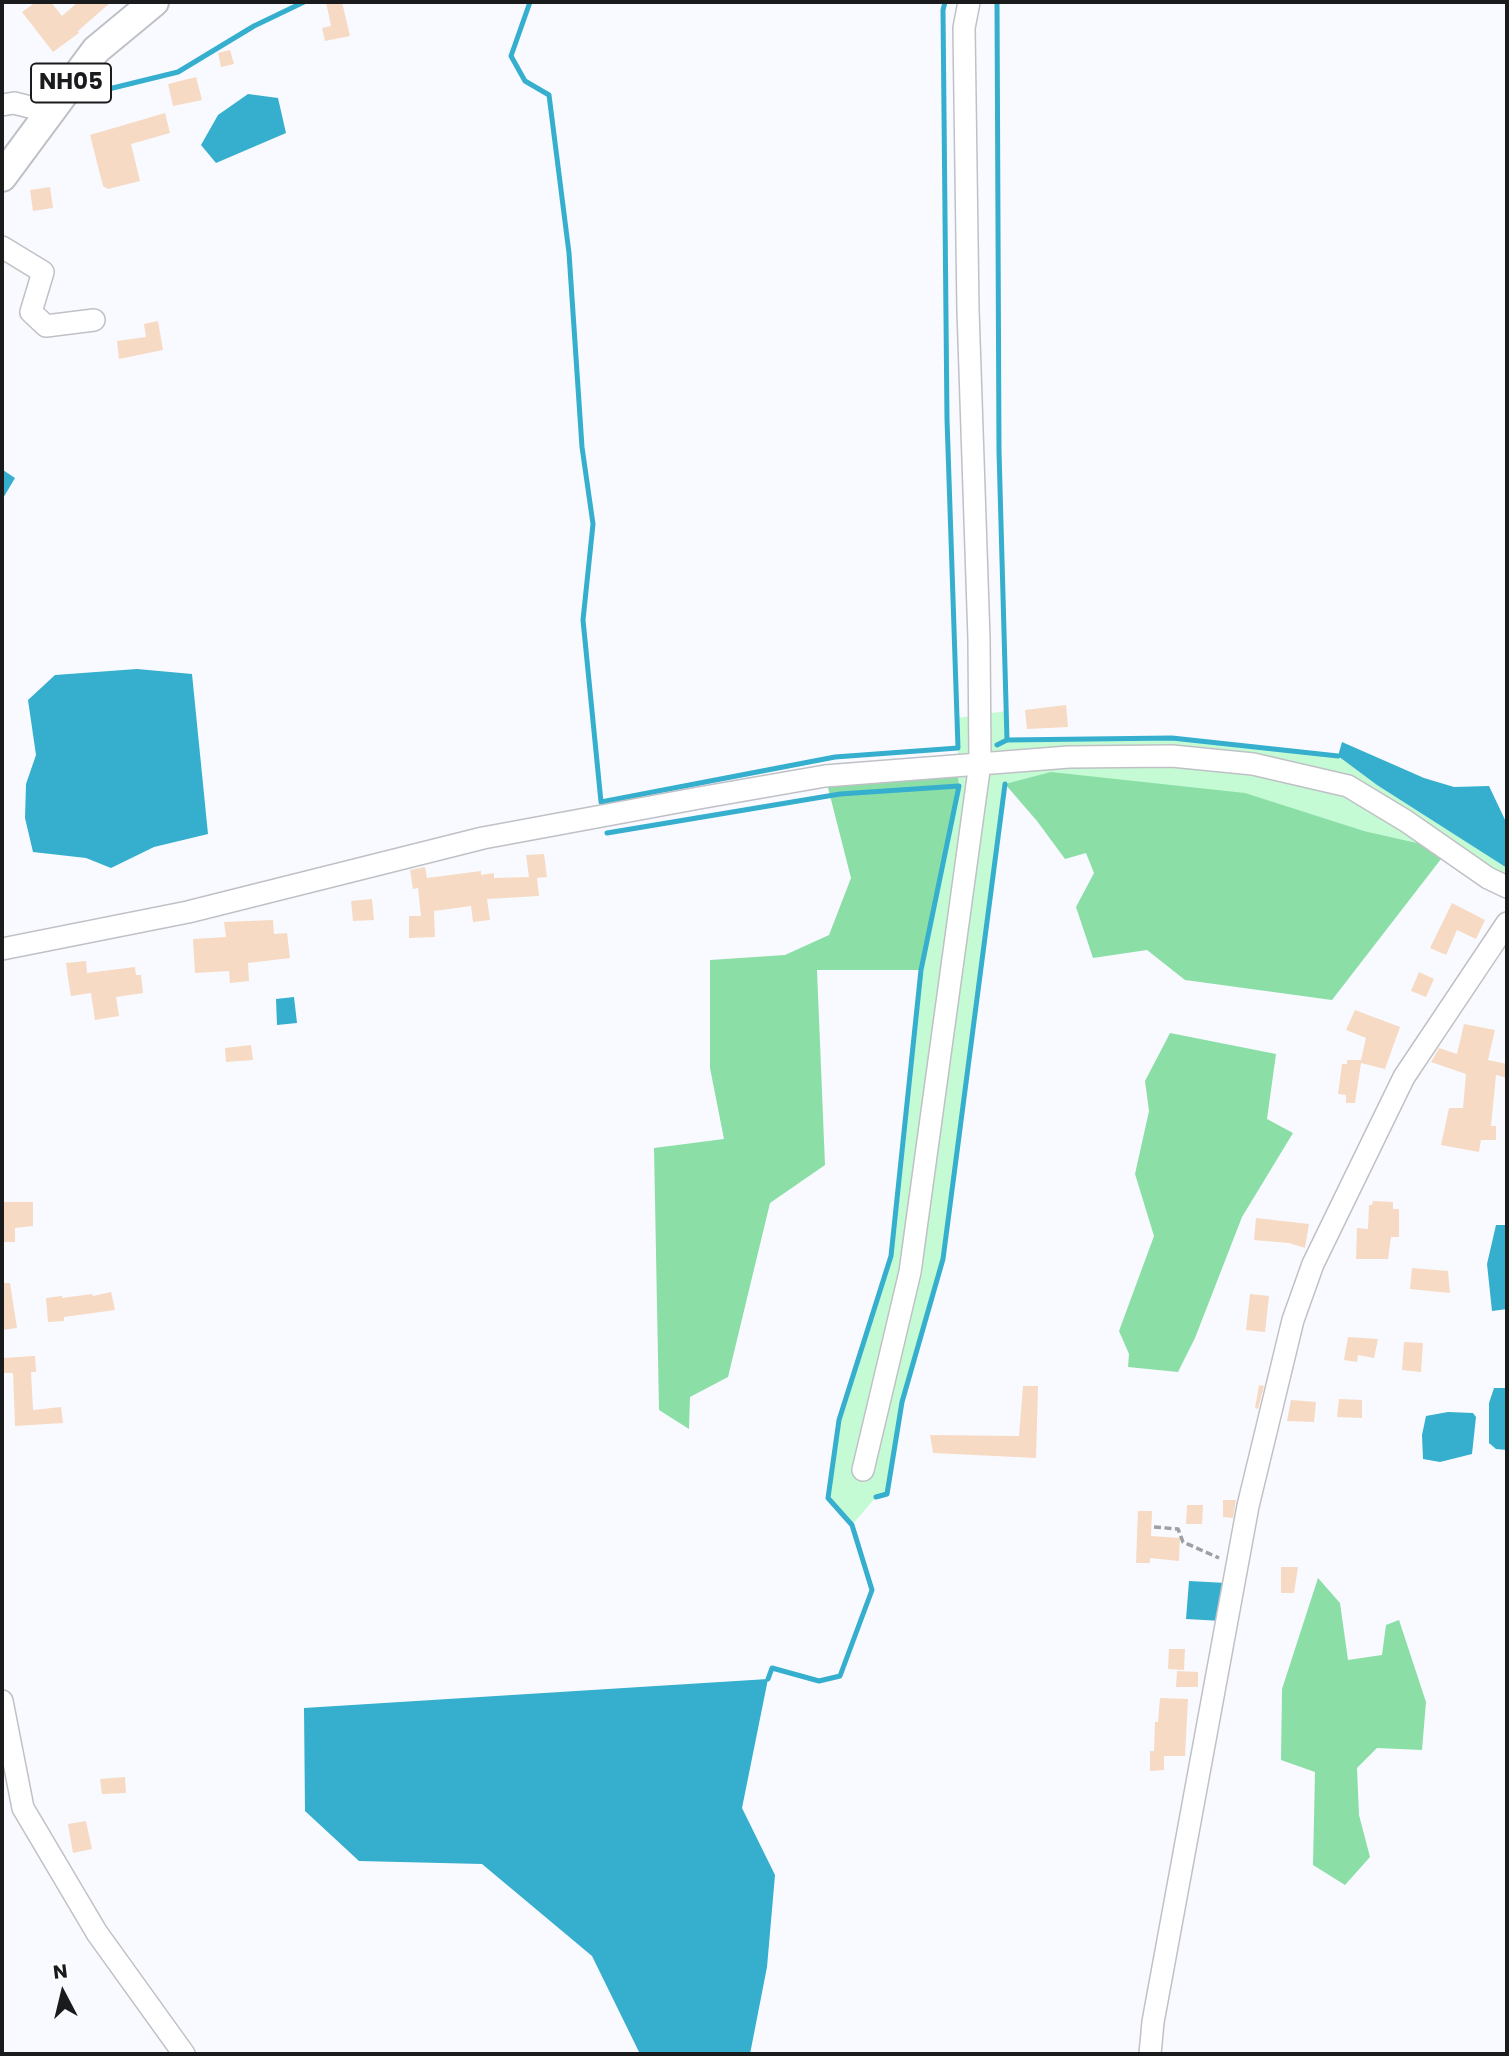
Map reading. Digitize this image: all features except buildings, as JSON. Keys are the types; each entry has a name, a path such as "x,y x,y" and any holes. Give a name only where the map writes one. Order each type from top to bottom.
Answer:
{"main road":[{"name":"NH05","path":"2,177 96,50 154,2"}],"street":[{"path":"863,1470 910,1272 980,763 979,639 968,310 964,29 969,2"},
{"path":"2,105 14,103 50,112"},
{"path":"2,247 43,272 31,312 46,326 93,320"},
{"path":"2,949 188,912 483,838 825,776 1069,757 1172,756 1253,764 1348,786 1406,821 1488,878 1507,887"},
{"path":"1150,2054 1160,1982 1248,1506 1290,1333 1313,1264 1404,1077 1507,923"},
{"path":"2,1702 23,1808 97,1933 184,2054"}],"path":[{"path":"1154,1527 1178,1529 1183,1542 1237,1566"}],"green space":[{"path":"1006,711 1007,740 1172,738 1338,756 1377,785 1507,868 1507,887 1448,850 1364,831 1005,784 943,1259 902,1402 887,1494 876,1497 852,1525 828,1498 839,1420 891,1256 921,970 959,786 957,718"},
{"path":"957,764 959,786 921,970 817,970 825,1165 770,1203 728,1377 690,1397 689,1429 659,1410 654,1148 724,1139 710,1068 710,960 785,955 829,935 851,878 825,776"},
{"path":"1051,772 1245,793 1364,831 1448,850 1332,1000 1185,980 1147,950 1093,958 1076,907 1094,873 1086,853 1065,859 1005,784"},
{"path":"1170,1033 1276,1054 1267,1119 1293,1133 1242,1217 1195,1338 1178,1372 1128,1367 1129,1354 1119,1331 1154,1236 1135,1174 1149,1111 1145,1081"},
{"path":"1318,1578 1340,1603 1348,1660 1382,1655 1386,1625 1399,1620 1426,1702 1422,1750 1377,1748 1357,1768 1359,1815 1370,1857 1345,1885 1313,1865 1315,1772 1281,1760 1282,1689"}],"water":[{"path":"248,94 278,98 286,133 216,163 201,145 218,115"},
{"path":"2,471 15,478 2,500"},
{"path":"137,669 192,674 208,834 154,847 111,868 86,858 33,852 25,818 26,784 36,755 28,700 55,675"},
{"path":"1342,742 1424,778 1454,787 1489,786 1507,824 1507,868 1377,785 1338,756"},
{"path":"294,997 297,1023 277,1025 276,999"},
{"path":"1496,1225 1507,1225 1507,1309 1492,1311 1487,1264"},
{"path":"1494,1388 1507,1388 1507,1450 1496,1449 1489,1443 1489,1403"},
{"path":"1448,1412 1473,1413 1476,1417 1472,1454 1440,1462 1423,1459 1422,1435 1426,1416"},
{"path":"1189,1581 1226,1583 1222,1621 1186,1619"},
{"path":"768,1679 742,1808 775,1875 767,1967 750,2054 640,2054 592,1956 482,1864 359,1861 305,1811 304,1708"}],"waterway":[{"path":"76,97 178,72 254,26 304,2"},
{"path":"530,2 511,56 525,81 549,95 569,253 582,447 593,524 583,620 601,802 835,757 958,748 947,419 945,2"},
{"path":"997,2 999,451 1007,740 1172,738 1338,756"},
{"path":"997,745 1007,740"},
{"path":"876,1497 887,1494 902,1402 943,1259 1005,784"},
{"path":"607,833 840,794 959,786 921,970 891,1256 839,1420 828,1498 852,1525 872,1590 840,1676 819,1681 772,1668 768,1679"}]}
